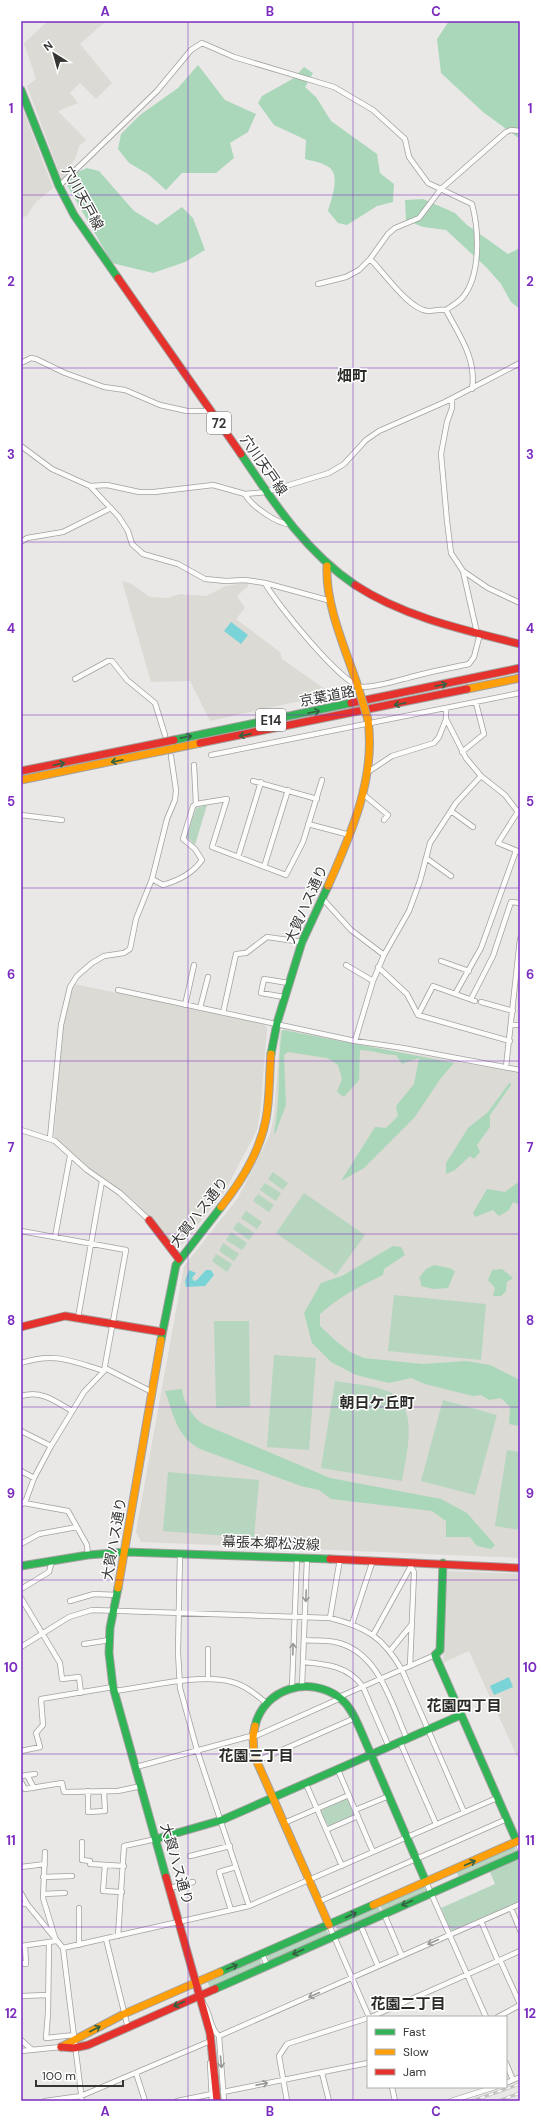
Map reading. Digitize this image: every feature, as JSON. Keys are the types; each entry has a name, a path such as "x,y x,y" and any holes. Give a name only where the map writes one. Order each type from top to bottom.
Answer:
{"main road":[{"name":"穴川天戸線","path":"21,90 59,186 88,237 289,524 327,566 362,591 389,606 415,616 520,644"},
{"name":"大賀ハス通り","path":"217,2101 210,2033 114,1689 109,1653 114,1610 126,1552 162,1332 179,1259 228,1198 253,1158 260,1141 266,1119 271,1051 288,983 302,942 350,835 363,794 368,772 371,742 369,722 331,601 326,576 327,566"},
{"name":"京葉道路","path":"21,772 520,668"},
{"name":"京葉道路","path":"21,780 372,710 520,678"},
{"path":"149,1220 179,1259"},
{"path":"21,1327 52,1318 66,1316 162,1332"},
{"name":"幕張本郷松波線","path":"21,1566 88,1555 126,1552 373,1560 412,1565 443,1563 520,1568"},
{"path":"61,2047 74,2037 124,2014 518,1841 497,1798 435,1655 440,1650 443,1563"},
{"path":"329,1925 257,1761 251,1737 255,1720 266,1703 280,1692 302,1686 315,1687 340,1698 355,1718 426,1882"},
{"path":"156,1838 222,1820 461,1715"},
{"path":"61,2047 74,2048 88,2045 200,1998 267,1965 520,1854"}],"street":[{"path":"59,186 157,91 191,50 202,43 234,57 334,87 373,110 405,139 409,157 428,183 472,204 476,219 473,278 464,296 446,310 427,311 414,304 396,290 370,259"},
{"path":"318,284 346,277 358,270 370,259 379,244 392,231 419,218 441,189 506,132 510,130 520,131"},
{"path":"446,310 471,358 474,376 472,388"},
{"path":"21,363 31,358 36,359 104,387 125,390 160,405 187,411 211,411"},
{"path":"90,486 107,485 129,491 154,492 213,485 245,494 266,492 329,473 344,464 373,435 452,399 520,363"},
{"path":"265,584 313,646 332,666 359,688 469,664 473,661 476,654 478,633 463,571 451,552 446,521 441,454 447,422 452,408 452,399"},
{"path":"21,446 52,469 90,486 124,524 132,544 143,554 178,564 205,579 226,581 245,580 331,601"},
{"path":"245,494 260,510 274,520 289,524"},
{"path":"21,542 27,538 63,532 111,508"},
{"path":"463,571 488,588 520,603"},
{"path":"74,679 108,661 112,661 127,680 155,703 165,735"},
{"path":"211,755 369,722 446,709 520,693"},
{"path":"462,752 484,734 476,703"},
{"path":"368,772 392,756 434,743 439,737 446,719 446,709"},
{"path":"446,719 462,752 481,776 505,795 519,811 498,843 518,852 481,948 456,994"},
{"path":"50,1138 60,1031 70,987 77,976 92,963 104,956 124,953 130,949 136,919 152,879 167,819 176,797 171,756"},
{"path":"194,765 196,804"},
{"path":"354,1041 378,967 409,911 420,881 432,838 451,811 481,776"},
{"path":"152,879 163,885 176,881 187,875 202,860 195,849 183,839 193,806 196,804 227,799 212,847 286,875 296,858 317,799 322,780"},
{"path":"253,781 261,782 317,799"},
{"path":"238,857 261,782"},
{"path":"264,867 288,790"},
{"path":"363,794 388,815 384,820"},
{"path":"451,811 473,827"},
{"path":"21,815 62,820"},
{"path":"308,824 350,835"},
{"path":"426,858 451,876"},
{"path":"322,898 351,930 384,955"},
{"path":"418,1015 433,986 473,1000 493,956 511,902 520,903"},
{"path":"223,1013 236,954 246,952 267,938 302,942"},
{"path":"506,1067 513,1011 517,997 520,940"},
{"path":"442,961 469,971"},
{"path":"185,1005 194,965"},
{"path":"346,965 373,981"},
{"path":"378,967 407,994 418,1015 510,1041"},
{"path":"200,1008 208,976"},
{"path":"284,998 261,993 264,979 288,983"},
{"path":"118,990 277,1023 354,1041 520,1070"},
{"path":"481,1002 513,1011"},
{"path":"512,1024 520,1025"},
{"path":"21,1130 50,1138 70,1156 120,1193 149,1220"},
{"path":"55,1237 70,1156"},
{"path":"78,1318 102,1181"},
{"path":"21,1231 126,1250 114,1324 104,1370 84,1392 51,1446 22,1504 68,1511 87,1545 88,1555"},
{"path":"21,1363 38,1358 51,1357 104,1370 152,1392"},
{"path":"21,1396 33,1393 43,1395 72,1412"},
{"path":"21,1431 51,1446"},
{"path":"21,1471 34,1478"},
{"path":"21,1544 39,1534 77,1527"},
{"path":"180,1553 179,1682 197,1750 222,1820 249,1906"},
{"path":"292,1688 297,1557"},
{"path":"302,1686 307,1558"},
{"path":"330,1618 340,1559"},
{"path":"352,1624 373,1560"},
{"path":"21,1589 49,1572 52,1562"},
{"path":"410,1666 414,1572 412,1565"},
{"path":"373,1635 412,1565"},
{"path":"70,1601 94,1594 117,1595"},
{"path":"21,1598 60,1663 62,1679 79,1677 81,1693"},
{"path":"21,1647 59,1622 80,1613 92,1610 330,1618 352,1624 373,1635 390,1651 402,1670 464,1812"},
{"path":"390,1651 412,1624"},
{"path":"84,1644 110,1640"},
{"path":"304,1640 334,1642 347,1646 368,1661 380,1679 436,1824"},
{"path":"208,1649 208,1679"},
{"path":"136,1767 251,1737 435,1655"},
{"path":"303,1662 337,1667 352,1676 363,1687 389,1747"},
{"path":"21,1750 40,1747 36,1733 43,1726 41,1699 114,1689 208,1679 233,1682 255,1693 266,1703"},
{"path":"257,1761 355,1718"},
{"path":"338,1770 373,1852"},
{"path":"21,1776 35,1774"},
{"path":"27,1775 34,1788"},
{"path":"21,1782 25,1789 62,1783 64,1792 104,1792 141,1786"},
{"path":"306,1784 342,1866"},
{"path":"88,1791 88,1812 105,1811 104,1792"},
{"path":"284,1823 349,1795"},
{"path":"355,1810 389,1796"},
{"path":"63,1948 249,1906 497,1798"},
{"path":"326,1830 358,1816"},
{"path":"318,1902 507,1819"},
{"path":"118,1936 124,1866 124,1846 156,1838"},
{"path":"518,1841 520,1849"},
{"path":"82,1842 82,1860 90,1861 90,1864 124,1866"},
{"path":"190,1856 230,1846"},
{"path":"45,1852 42,1894 44,1907 56,1941"},
{"path":"21,1867 44,1864"},
{"path":"105,1865 103,1891 122,1892"},
{"path":"231,1910 219,1872 236,1867"},
{"path":"43,1877 72,1876"},
{"path":"170,1888 193,1882"},
{"path":"426,1882 486,2016"},
{"path":"21,1893 27,1904 38,1915 56,1941 63,1948 81,2098"},
{"path":"42,1894 65,1893"},
{"path":"21,1904 27,1904"},
{"path":"219,2036 520,1904"},
{"path":"79,1908 79,1945"},
{"path":"511,1908 520,1930"},
{"path":"384,1914 402,1956"},
{"path":"481,1922 520,2005 500,2016"},
{"path":"360,1924 378,1966"},
{"path":"329,1925 369,2016"},
{"path":"106,1939 128,2028"},
{"path":"21,1963 26,1964 23,1946 56,1941"},
{"path":"49,1942 50,1949 46,2038 74,2037"},
{"path":"371,2016 520,1951"},
{"path":"262,1954 267,1965"},
{"path":"21,1996 48,1995"},
{"path":"200,1998 208,2008 215,2033 219,2036 224,2101"},
{"path":"200,1998 201,2012 208,2042 212,2101"},
{"path":"287,2101 279,2056 287,2044 367,2018"},
{"path":"21,2040 31,2049"},
{"path":"46,2101 81,2098 208,2042"},
{"path":"21,2051 61,2047"},
{"path":"223,2092 367,2063"},
{"path":"507,2065 513,2080"},
{"path":"136,2073 145,2101"},
{"path":"322,2073 329,2101"},
{"path":"507,2083 520,2077"},
{"path":"392,2088 395,2101"},
{"path":"472,2088 475,2094"},
{"path":"451,2101 492,2088"},
{"path":"177,2101 212,2094"}],"shaded area":[{"path":"48,21 106,21 80,44 112,83 96,99 80,83 70,93 78,103 58,111 86,140 79,146 76,157 62,180 27,86 36,79 24,43"},
{"path":"21,104 53,188 35,203 27,216 21,218"},
{"path":"122,581 130,583 150,597 168,598 180,594 206,596 226,586 248,582 248,586 237,596 245,608 236,619 280,652 282,659 332,694 210,721 190,681 151,682"},
{"path":"74,984 264,1023 267,1029 260,1113 257,1130 225,1191 180,1247 172,1245 134,1201 85,1165 54,1138 63,1025"},
{"path":"285,1028 341,1041 520,1073 520,1558 141,1542 136,1532 184,1266 238,1198 270,1134 274,1115 280,1032"},
{"path":"449,1571 520,1574 520,1763 469,1651 443,1663 446,1575"}],"green space":[{"path":"449,21 520,21 520,139 483,112 441,73 437,39"},
{"path":"198,65 225,100 256,114 248,132 230,143 234,158 216,173 182,173 166,190 148,174 129,163 118,149 121,134 140,115 178,88"},
{"path":"304,67 313,73 305,87 316,97 331,121 377,154 380,173 394,184 393,202 377,206 347,225 338,223 328,211 335,180 331,169 322,164 305,159 306,140 274,125 258,103 262,96 294,78"},
{"path":"87,168 99,171 134,211 157,225 182,207 193,218 205,250 185,262 153,273 112,263 67,185 71,175"},
{"path":"423,199 455,213 467,225 508,254 520,248 520,309 511,302 501,284 487,268 446,230 423,227 406,220 405,200"},
{"path":"207,805 195,845 186,836 196,808"},
{"path":"282,1030 454,1063 441,1078 414,1118 364,1168 341,1181 375,1127 386,1128 398,1116 396,1106 414,1084 419,1058 402,1064 396,1055 360,1050 359,1080 344,1097 337,1092 342,1079 338,1065 327,1058 288,1052 284,1055 286,1105 275,1134"},
{"path":"510,1082 511,1085 490,1115 490,1127 477,1145 480,1152 474,1159 470,1156 455,1170 446,1174 446,1163 468,1128 488,1112"},
{"path":"273,1172 288,1183 283,1190 268,1179"},
{"path":"265,1183 281,1193 276,1201 260,1190"},
{"path":"517,1183 520,1184 520,1205 513,1202 509,1210 499,1216 493,1210 475,1217 473,1213 487,1189 505,1192"},
{"path":"304,1193 365,1235 336,1275 276,1233"},
{"path":"258,1194 274,1205 269,1212 253,1201"},
{"path":"246,1211 262,1222 257,1229 241,1218"},
{"path":"238,1222 254,1233 249,1240 233,1229"},
{"path":"231,1232 247,1243 242,1250 226,1240"},
{"path":"223,1243 239,1254 234,1261 219,1251"},
{"path":"393,1246 401,1247 405,1255 384,1269 383,1275 350,1292 327,1308 320,1314 320,1326 350,1352 364,1358 423,1364 466,1361 490,1365 520,1380 520,1426 509,1424 510,1407 501,1398 489,1400 481,1395 473,1396 425,1384 411,1378 389,1383 356,1375 331,1362 312,1343 304,1313 321,1283 342,1276"},
{"path":"216,1254 232,1264 227,1272 212,1261"},
{"path":"434,1265 449,1268 455,1271 448,1288 433,1289 421,1286 420,1278 418,1279 426,1269"},
{"path":"502,1269 513,1278 507,1282 506,1291 501,1296 493,1296 495,1288 488,1280 492,1270"},
{"path":"394,1295 486,1304 481,1360 388,1351"},
{"path":"214,1321 249,1321 250,1407 216,1408"},
{"path":"274,1355 316,1358 309,1450 267,1447"},
{"path":"335,1381 370,1386 390,1392 399,1399 405,1409 409,1433 402,1481 321,1468"},
{"path":"182,1389 184,1399 189,1409 203,1424 330,1478 441,1499 467,1513 495,1545 491,1549 477,1546 470,1537 446,1537 446,1521 432,1511 331,1499 319,1490 301,1486 200,1449 192,1444 181,1431 165,1391"},
{"path":"443,1400 497,1415 475,1495 421,1481"},
{"path":"507,1450 520,1452 520,1530 495,1526"},
{"path":"168,1472 259,1480 254,1538 163,1531"},
{"path":"346,1799 348,1800 354,1816 329,1827 320,1812"},
{"path":"513,1846 516,1849 516,1853 459,1878 456,1871"},
{"path":"519,1859 520,1901 453,1930 450,1929 441,1908 495,1884 490,1872"},
{"path":"423,1886 426,1889 426,1893 383,1912 380,1905"},
{"path":"378,1906 381,1913 340,1931 336,1928 337,1924"},
{"path":"324,1929 328,1932 327,1936 271,1961 267,1959 268,1954"},
{"path":"258,1958 261,1961 261,1965 210,1988 207,1981"}],"water":[{"path":"231,622 248,635 241,644 224,631"},
{"path":"189,1270 196,1273 192,1278 194,1281 197,1280 206,1270 211,1270 214,1275 205,1286 186,1287 185,1281"},
{"path":"509,1677 513,1687 494,1695 490,1686"}],"railway":[{"path":"472,2101 520,2084"},
{"path":"498,2101 520,2093"}],"traffic: fast":[{"path":"21,90 59,186 74,215 118,278"},
{"path":"241,454 278,508 306,542 337,572 355,585"},
{"path":"174,740 351,703"},
{"path":"271,1054 277,1023 302,942 328,886"},
{"path":"161,1340 176,1265 221,1207"},
{"path":"21,1566 88,1555 126,1552 330,1559"},
{"path":"443,1563 440,1650 435,1655 517,1842"},
{"path":"118,1588 110,1628 109,1653 113,1687 166,1877"},
{"path":"255,1726 260,1713 268,1702 278,1694 290,1689 315,1687 328,1691 344,1701 352,1712 358,1725 426,1882"},
{"path":"156,1839 222,1820 461,1715"},
{"path":"215,1989 520,1854"},
{"path":"220,1972 373,1905"}],"traffic: slow":[{"path":"327,566 329,597 333,613 359,690"},
{"path":"467,689 520,678"},
{"path":"359,690 368,720"},
{"path":"328,886 353,826 360,805 365,784 370,742 368,720"},
{"path":"21,780 200,743"},
{"path":"221,1207 249,1166 263,1131 268,1103 271,1054"},
{"path":"118,1588 161,1340"},
{"path":"255,1726 253,1736 254,1755 329,1925"},
{"path":"373,1905 520,1840"},
{"path":"61,2047 124,2014 220,1972"}],"traffic: jam":[{"path":"118,278 241,454"},
{"path":"355,585 394,606 414,614 456,628 520,644"},
{"path":"351,703 520,668"},
{"path":"200,743 467,689"},
{"path":"21,771 174,740"},
{"path":"149,1220 179,1259"},
{"path":"21,1327 65,1316 162,1332"},
{"path":"330,1559 520,1568"},
{"path":"166,1877 210,2033 217,2101"},
{"path":"61,2047 74,2048 88,2045 215,1989"}],"district":[{"name":"畑町","path":"352,376"},
{"name":"朝日ケ丘町","path":"377,1403"},
{"name":"花園四丁目","path":"464,1706"},
{"name":"花園三丁目","path":"256,1756"},
{"name":"花園二丁目","path":"408,2004"}]}
